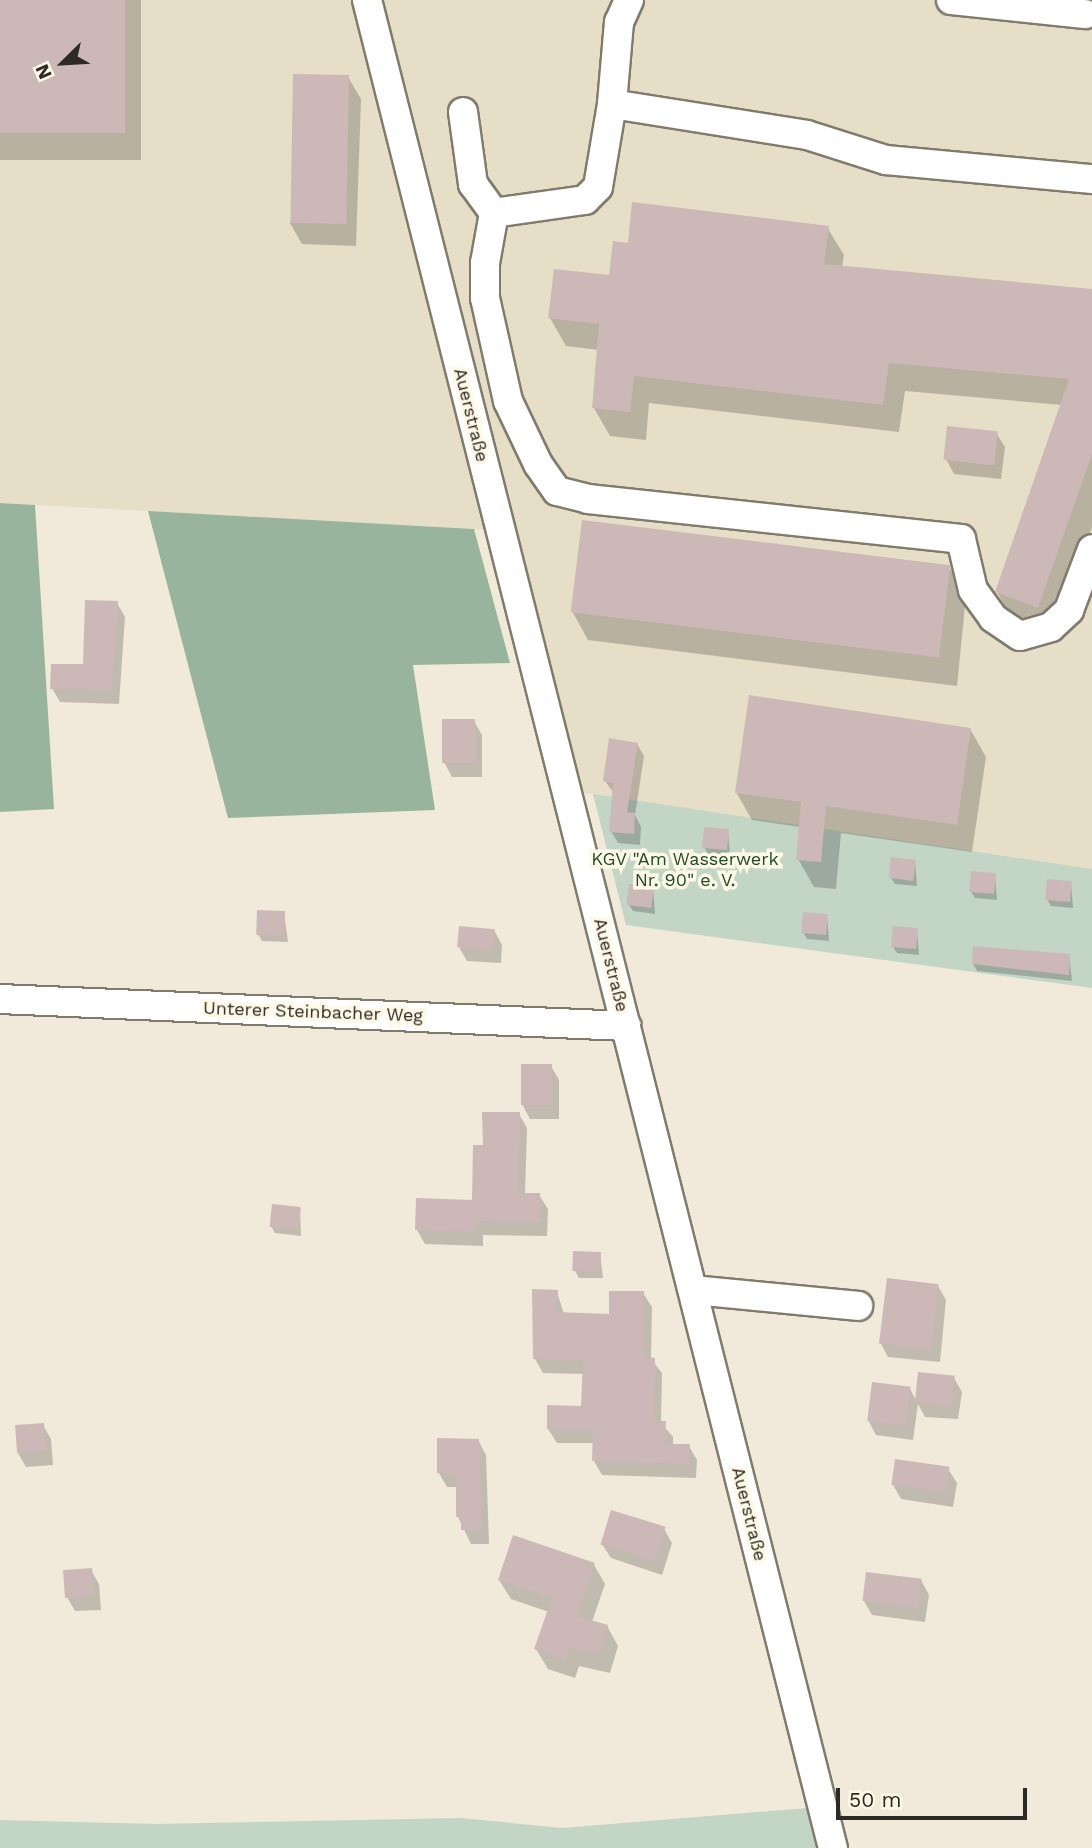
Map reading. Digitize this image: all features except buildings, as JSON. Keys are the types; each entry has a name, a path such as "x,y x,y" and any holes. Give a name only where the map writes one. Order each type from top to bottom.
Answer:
{"street":[{"name":"Auerstraße","path":"367,0 833,1848"},
{"path":"494,213 585,200 598,187 612,104 619,22 629,0"},
{"path":"951,0 1085,14"},
{"path":"612,104 807,135 886,160 1092,179"},
{"path":"463,113 473,184 494,213 485,263 485,298 508,401 538,464 557,491 587,499 961,539 973,590 993,618 1020,636 1051,627 1069,610 1092,549"},
{"name":"Unterer Steinbacher Weg","path":"0,999 626,1026"},
{"path":"693,1290 858,1306"}],"shaded area":[{"path":"0,0 1092,0 1092,869 582,793 514,531 0,503"}],"green space":[{"path":"0,503 35,505 54,809 0,812"},
{"path":"148,511 474,529 510,663 413,665 435,810 228,818"},
{"name":"KGV \"Am Wasserwerk Nr. 90\" e. V.","path":"593,794 1092,869 1092,988 626,925"},
{"path":"807,1808 818,1848 0,1848 0,1820 156,1824 461,1818 562,1828"}]}
